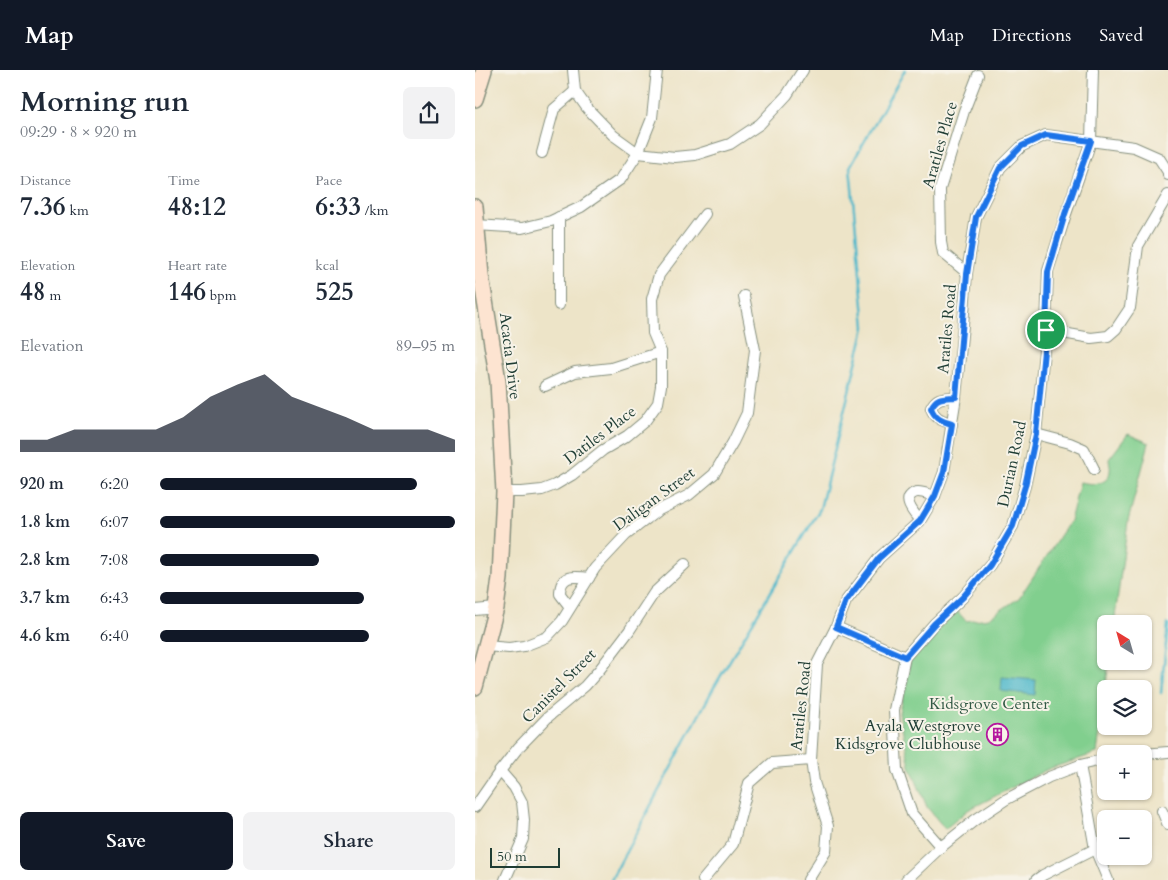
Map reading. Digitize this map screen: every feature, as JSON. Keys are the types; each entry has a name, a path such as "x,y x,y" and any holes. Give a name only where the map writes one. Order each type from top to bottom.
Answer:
{"street":[{"path":"475,99 484,70"},
{"path":"573,70 575,90 587,108 613,135 638,153 675,157 695,155 730,144 760,124 787,95 803,70"},
{"path":"476,225 522,228 551,221 581,207 621,180 638,153 652,118 657,70"},
{"name":"Durian Road","path":"941,847 912,814 897,770 894,710 905,657 934,624 963,597 990,565 1013,526 1025,486 1036,434 1046,330 1048,272 1065,214 1091,141 1093,70"},
{"name":"Aratiles Place","path":"967,274 943,253 940,189 964,111 978,75"},
{"path":"542,153 554,109 575,90"},
{"name":"Aratiles Road","path":"808,880 827,851 828,826 815,782 811,760 817,664 836,627 846,601 879,558 920,521 935,496 944,472 956,397 967,274 976,217 1000,168 1022,146 1046,135 1134,147 1159,158 1168,175"},
{"path":"1046,330 1091,338 1108,336 1116,329 1130,308 1138,246 1168,195"},
{"name":"Acacia Drive","path":"475,207 481,276 498,381 504,492 500,578 496,608 475,686"},
{"name":"Datiles Place","path":"504,492 542,490 555,485 572,476 603,450 627,436 645,422 657,403 661,386 661,352 653,333 652,299 659,275 705,214"},
{"path":"559,217 559,305"},
{"name":"Daligan Street","path":"486,646 509,648 524,646 547,637 561,621 595,568 626,535 657,511 689,495 714,474 747,413 755,350 744,296"},
{"path":"545,386 575,372 611,368 661,352"},
{"path":"952,424 934,415 931,408 935,401 941,398 956,397"},
{"path":"1036,434 1070,443 1084,449 1095,469"},
{"path":"920,521 909,504 909,497 917,492 935,496"},
{"name":"Canistel Street","path":"475,807 518,748 548,716 585,686 629,631 655,593 685,564"},
{"path":"570,608 560,594 561,584 568,577 589,578"},
{"path":"475,610 496,608"},
{"path":"836,627 905,657"},
{"path":"1152,753 1168,752"},
{"path":"703,880 733,844 749,783 772,763 811,760"},
{"path":"906,880 941,847 975,820 1005,800 1049,777 1080,765 1097,761"},
{"path":"1080,765 1095,849 1108,880"},
{"path":"500,772 514,786 522,802 524,820 523,838 505,880"},
{"path":"1162,811 1168,825"},
{"path":"1036,880 1095,849"}],"green space":[{"name":"Kidsgrove Center","path":"1128,434 1149,443 1128,521 1115,615 1097,615 1097,670 1108,670 1107,680 1097,680 1097,735 1099,735 1097,753 1048,769 968,810 945,829 927,807 910,766 899,713 910,660 956,610 966,621 989,618 1019,598 1070,521 1080,482 1098,483 1106,480 1110,470 1109,459"}],"water":[{"path":"1002,677 1036,680 1035,695 1001,691"}],"waterway":[{"path":"611,880 713,689 820,509 865,327 850,167 905,70"},
{"path":"1161,693 1168,624"}],"place":[{"name":"Ayala Westgrove Kidsgrove Clubhouse","path":"997,735"}],"route":[{"path":"1046,135 1091,141 1065,214 1048,272 1046,330 1036,434 1025,486 1013,526 990,565 963,597 934,624 905,657 836,627 846,601 879,558 920,521 935,496 944,472 952,424 934,415 931,408 935,401 941,398 956,397 967,274 976,217 1000,168 1022,146 1046,135"}]}
